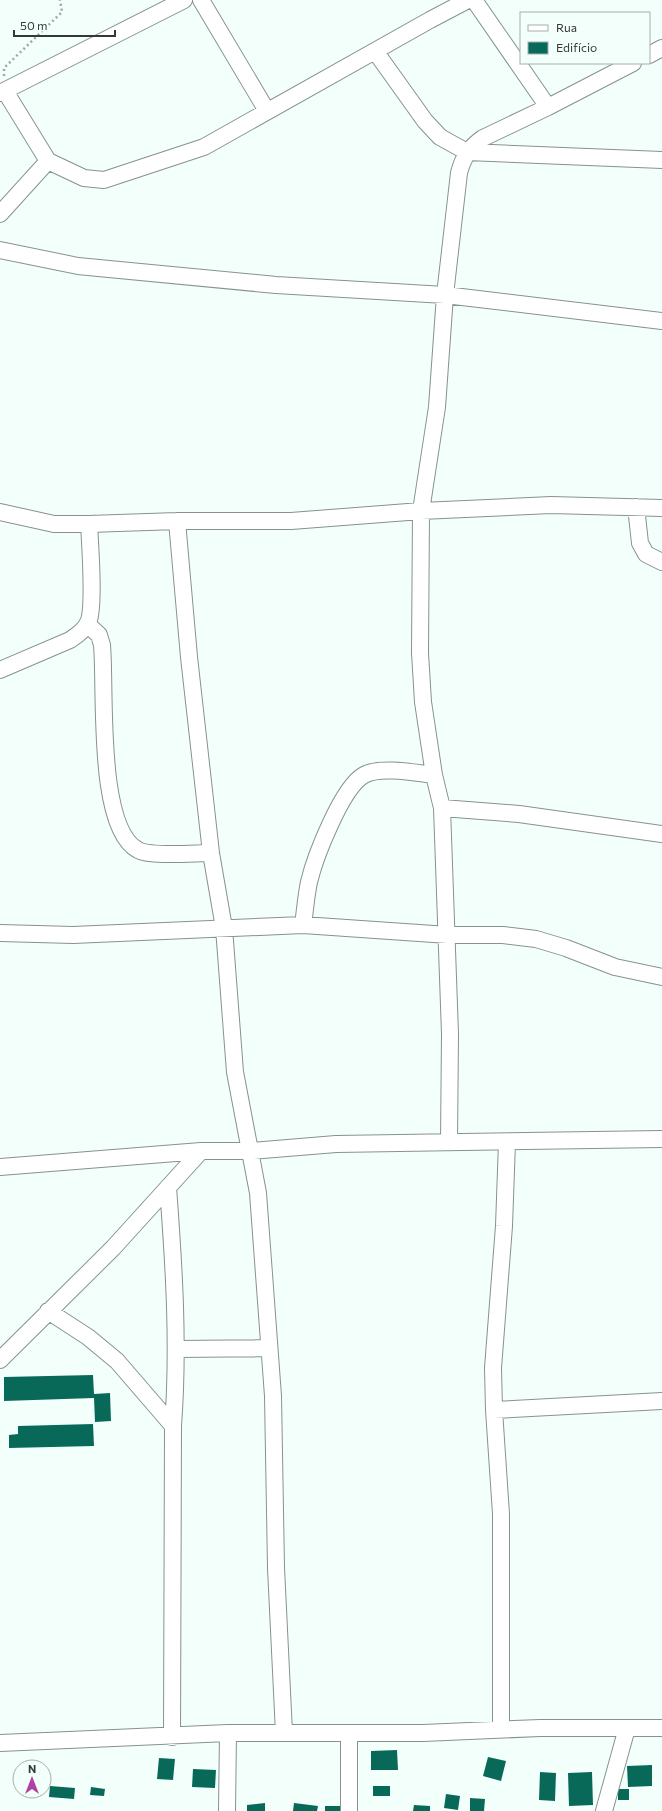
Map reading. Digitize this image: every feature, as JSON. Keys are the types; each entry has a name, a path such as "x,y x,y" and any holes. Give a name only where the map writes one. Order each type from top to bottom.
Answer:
{"street":[{"path":"184,0 2,92 48,161 84,178 104,180 204,147 468,0"},
{"path":"201,0 267,111"},
{"path":"474,0 548,107"},
{"path":"650,54 662,48"},
{"path":"375,51 425,121 440,136 467,152 662,160"},
{"path":"449,1142 450,1034 448,935 442,808 434,775 423,702 420,653 421,511 436,407 445,295 459,173 462,161 467,152 474,144 483,138 548,107 631,64"},
{"path":"0,214 48,161"},
{"path":"0,250 78,266 276,285 445,295 662,320"},
{"path":"0,512 54,524 89,524 177,521 291,522 421,511 551,505 662,508"},
{"path":"636,507 640,543 646,554 662,562"},
{"path":"177,521 189,657 211,853 224,928 236,1072 258,1193 268,1348 273,1396 276,1568 284,1733"},
{"path":"0,670 70,640 80,633 88,624 91,585 89,524"},
{"path":"88,624 99,635 102,645 109,789 116,819 128,844 139,851 152,854 211,853"},
{"path":"303,925 309,882 321,845 335,815 352,785 365,774 385,771 406,771 434,775"},
{"path":"442,808 519,814 662,834"},
{"path":"0,933 73,935 303,925 448,935 503,935 536,939 566,948 615,967 662,976"},
{"path":"0,1167 201,1150 251,1151 336,1144 662,1139"},
{"path":"501,1730 501,1514 494,1410 493,1368 504,1226 507,1142"},
{"path":"0,1360 113,1248 201,1150"},
{"path":"168,1187 174,1274 176,1349 176,1386 173,1426 172,1737"},
{"path":"48,1311 88,1337 117,1362 173,1426"},
{"path":"176,1349 268,1348"},
{"path":"494,1410 662,1401"},
{"path":"0,1743 172,1737 228,1733 423,1733 540,1728 662,1728"},
{"path":"604,1811 627,1728"},
{"path":"227,1811 228,1733"},
{"path":"349,1733 349,1811"}],"path":[{"path":"2,92 4,68 62,12 60,0"}],"building":[{"path":"93,1375 94,1394 110,1393 111,1421 95,1422 94,1398 4,1401 4,1377"},
{"path":"93,1424 94,1446 9,1448 9,1435 18,1434 18,1426"},
{"path":"397,1750 398,1770 371,1770 371,1751"},
{"path":"488,1757 506,1761 501,1781 483,1776"},
{"path":"159,1758 175,1759 173,1780 157,1779"},
{"path":"652,1765 652,1786 628,1787 627,1766"},
{"path":"193,1769 216,1770 215,1788 192,1787"},
{"path":"540,1772 556,1773 555,1801 539,1800"},
{"path":"592,1772 593,1805 569,1806 568,1773"},
{"path":"52,1786 75,1788 74,1799 52,1797"},
{"path":"373,1786 390,1786 390,1796 373,1796"},
{"path":"91,1787 105,1789 104,1796 90,1795"},
{"path":"618,1789 629,1789 629,1800 618,1800"},
{"path":"446,1794 460,1796 458,1810 444,1808"},
{"path":"470,1798 485,1799 484,1811 470,1811"},
{"path":"265,1803 265,1811 247,1811 247,1805"},
{"path":"294,1803 318,1806 317,1811 293,1811"},
{"path":"414,1805 430,1806 430,1811 413,1811"},
{"path":"325,1806 341,1806 341,1811 325,1811"}]}
